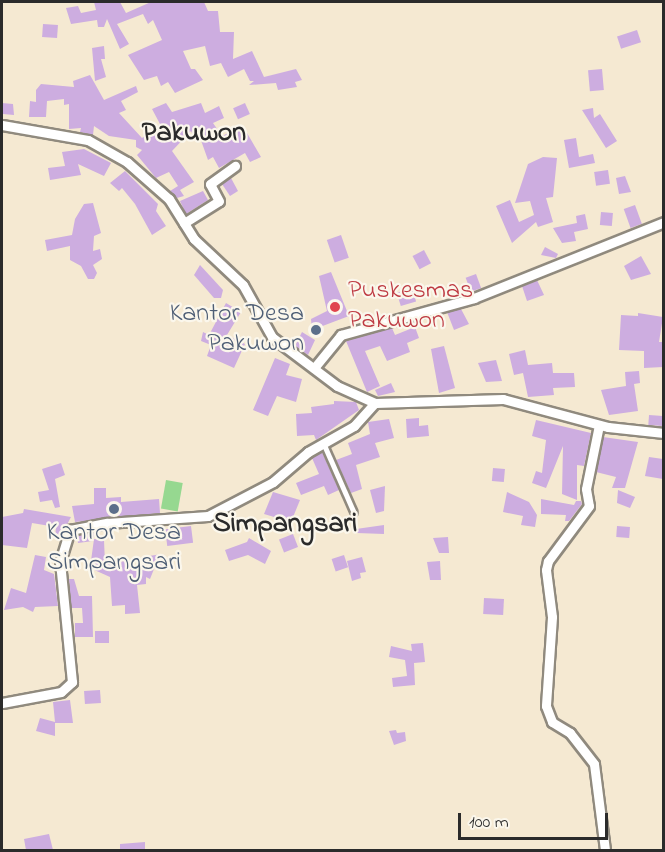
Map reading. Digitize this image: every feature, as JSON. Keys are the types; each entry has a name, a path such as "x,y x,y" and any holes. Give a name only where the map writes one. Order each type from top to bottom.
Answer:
{"street":[{"path":"2,125 29,127 104,146 169,199 194,239 243,285 272,337 337,386 375,403 503,399 599,424 663,433"},
{"path":"184,223 219,201 210,184 235,166"},
{"path":"314,368 341,335 474,298 663,222"},
{"path":"2,703 61,692 72,682 60,561 70,530 107,523 208,516 273,482 324,444 354,426 375,403"},
{"path":"599,424 586,489 589,506 579,524 548,561 546,570 552,617 546,706 552,722 570,733 594,764 606,850"}],"lane":[{"path":"324,444 354,512"}],"green space":[{"path":"166,480 183,483 178,512 161,509"}],"building":[{"path":"94,2 120,2 126,13 151,2 204,2 208,11 218,11 220,32 234,32 233,59 252,51 264,77 296,69 302,80 295,82 297,87 278,90 276,83 249,85 254,81 250,81 244,69 228,77 221,63 210,66 205,46 183,51 191,69 195,69 203,80 175,93 168,82 161,86 157,76 144,80 128,55 162,40 153,20 148,24 143,14 117,24 129,44 120,49 107,19 104,27 98,27 97,20 71,24 66,8 78,6 81,13 96,10"},
{"path":"43,24 58,25 57,38 42,37"},
{"path":"637,30 641,42 621,49 617,36"},
{"path":"104,46 105,59 101,59 106,77 95,81 92,48"},
{"path":"602,69 604,90 590,91 588,70"},
{"path":"90,75 104,100 136,86 138,92 121,101 126,110 119,113 142,138 160,124 152,109 166,103 172,112 201,103 205,113 219,106 224,118 213,123 222,136 243,126 261,157 250,162 245,153 219,168 213,157 208,160 198,132 193,135 191,131 172,151 194,182 180,190 184,196 177,198 170,191 178,186 169,172 156,178 137,155 142,150 136,147 136,140 109,136 94,126 93,135 80,132 81,128 69,129 69,104 64,105 64,99 47,101 46,117 29,117 30,101 36,102 36,90 41,84 74,87 73,81"},
{"path":"2,103 13,104 14,115 3,114"},
{"path":"245,103 250,114 238,119 233,108"},
{"path":"593,108 594,118 600,114 617,141 606,148 582,110"},
{"path":"576,138 579,157 593,154 595,163 569,168 564,140"},
{"path":"84,149 111,163 104,176 78,164 81,175 50,180 48,168 65,166 62,152"},
{"path":"543,157 557,158 553,197 546,198 553,222 538,227 536,222 512,243 496,206 510,200 519,222 534,215 530,201 515,203 528,164"},
{"path":"608,170 610,184 596,186 594,172"},
{"path":"125,171 158,204 156,211 166,226 152,235 135,204 122,188 119,191 110,183"},
{"path":"625,176 631,192 619,194 616,178"},
{"path":"231,178 238,191 230,196 222,184"},
{"path":"203,191 208,200 186,214 180,201"},
{"path":"93,203 101,233 94,236 93,251 100,249 102,259 93,265 97,273 94,279 88,279 81,266 70,260 70,246 47,251 45,240 72,235 75,219 84,204"},
{"path":"635,205 642,224 631,228 624,209"},
{"path":"601,212 613,213 612,226 600,225"},
{"path":"585,214 588,229 574,232 576,241 562,243 553,228 577,223 576,216"},
{"path":"341,235 349,258 335,263 327,240"},
{"path":"545,247 558,254 556,258 541,255"},
{"path":"424,250 431,263 420,269 413,256"},
{"path":"641,256 651,274 631,280 624,266"},
{"path":"200,265 223,290 221,298 214,298 194,275"},
{"path":"331,272 349,316 312,330 311,319 327,311 319,276"},
{"path":"476,274 481,288 471,292 466,278"},
{"path":"537,280 544,295 527,301 522,286"},
{"path":"412,288 416,301 401,306 397,293"},
{"path":"226,303 241,312 227,335 245,344 234,368 207,356 211,345 201,341 203,332 209,335"},
{"path":"461,309 469,324 454,330 447,312"},
{"path":"638,313 663,317 659,342 663,342 663,367 644,368 644,351 619,350 621,315 638,316"},
{"path":"415,327 419,338 407,343 410,352 387,361 380,346 365,351 380,386 367,392 346,341 392,328 395,335"},
{"path":"302,332 315,340 308,355 295,346"},
{"path":"444,346 455,388 439,393 431,349"},
{"path":"525,350 528,365 552,363 553,373 574,373 575,387 553,388 554,395 528,397 523,373 514,375 509,354"},
{"path":"275,358 290,364 286,375 302,379 296,402 277,396 268,416 253,410"},
{"path":"496,360 502,381 486,382 478,363"},
{"path":"639,371 640,383 634,384 638,411 609,415 601,390 626,386 625,372"},
{"path":"391,383 395,392 378,396 375,390"},
{"path":"334,401 356,402 359,410 316,440 314,435 297,436 296,414 312,413 311,407 334,404"},
{"path":"649,415 663,416 662,426 648,425"},
{"path":"419,418 419,426 428,425 429,436 407,438 406,419"},
{"path":"389,419 394,438 375,443 380,457 356,465 362,489 351,493 336,460 352,454 348,443 370,434 368,422"},
{"path":"536,420 591,433 584,466 577,465 577,500 562,494 563,446 546,488 532,483 536,471 542,473 546,440 532,436"},
{"path":"603,437 638,442 625,488 612,488 616,477 596,472"},
{"path":"322,452 339,490 328,495 324,486 301,495 296,483 319,474 312,458"},
{"path":"649,457 663,459 663,479 645,476"},
{"path":"61,463 65,475 55,479 60,507 55,508 52,500 40,502 38,492 49,490 42,469"},
{"path":"493,468 505,469 504,482 492,481"},
{"path":"385,486 384,511 376,513 370,490"},
{"path":"94,488 106,488 106,498 121,497 121,502 159,499 160,513 75,522 72,506 94,504"},
{"path":"618,490 635,497 630,508 617,503"},
{"path":"273,492 300,500 291,522 264,514"},
{"path":"507,492 529,502 537,515 535,527 521,525 523,516 503,512"},
{"path":"541,499 574,505 576,501 581,501 582,504 569,521 565,521 566,515 541,514"},
{"path":"24,509 71,517 61,536 55,538 56,527 32,523 27,548 2,545 2,517 23,513"},
{"path":"384,525 384,534 357,533 356,529"},
{"path":"191,526 193,543 167,546 165,529"},
{"path":"617,526 630,527 629,538 616,537"},
{"path":"94,532 93,541 78,543 77,536"},
{"path":"293,534 298,547 284,552 279,539"},
{"path":"448,537 449,553 439,553 433,538"},
{"path":"249,538 271,551 265,564 248,555 229,561 225,550 247,542"},
{"path":"94,539 104,540 105,564 126,561 130,568 151,567 149,556 162,554 164,567 154,569 150,579 146,577 146,584 137,585 140,613 125,614 125,605 112,606 110,577 90,568"},
{"path":"35,555 46,557 44,570 54,574 58,606 35,607 33,612 23,607 4,610 11,588 26,593"},
{"path":"344,555 348,567 336,571 332,559"},
{"path":"362,557 366,572 360,573 361,578 352,581 347,561"},
{"path":"440,561 441,580 430,580 427,562"},
{"path":"69,579 74,579 79,596 92,596 93,637 75,637 75,623 83,623 82,608 71,608"},
{"path":"484,598 504,599 503,615 483,614"},
{"path":"95,631 109,631 109,643 95,643"},
{"path":"423,643 425,662 414,663 415,685 393,687 392,678 407,676 405,660 389,657 391,646 412,651 411,644"},
{"path":"100,690 101,703 85,704 84,691"},
{"path":"70,700 73,723 55,723 55,736 36,731 40,718 55,722 53,702"},
{"path":"396,730 397,733 405,732 406,741 394,745 389,731"},
{"path":"49,834 53,850 26,850 24,839"},
{"path":"145,842 145,850 120,850 120,844"}],"place":[{"name":"Puskesmas Pakuwon","path":"335,307"},
{"name":"Kantor Desa Pakuwon","path":"316,330"},
{"name":"Kantor Desa Simpangsari","path":"114,509"}],"district":[{"name":"Pakuwon","path":"194,134"},
{"name":"Simpangsari","path":"285,525"}]}
